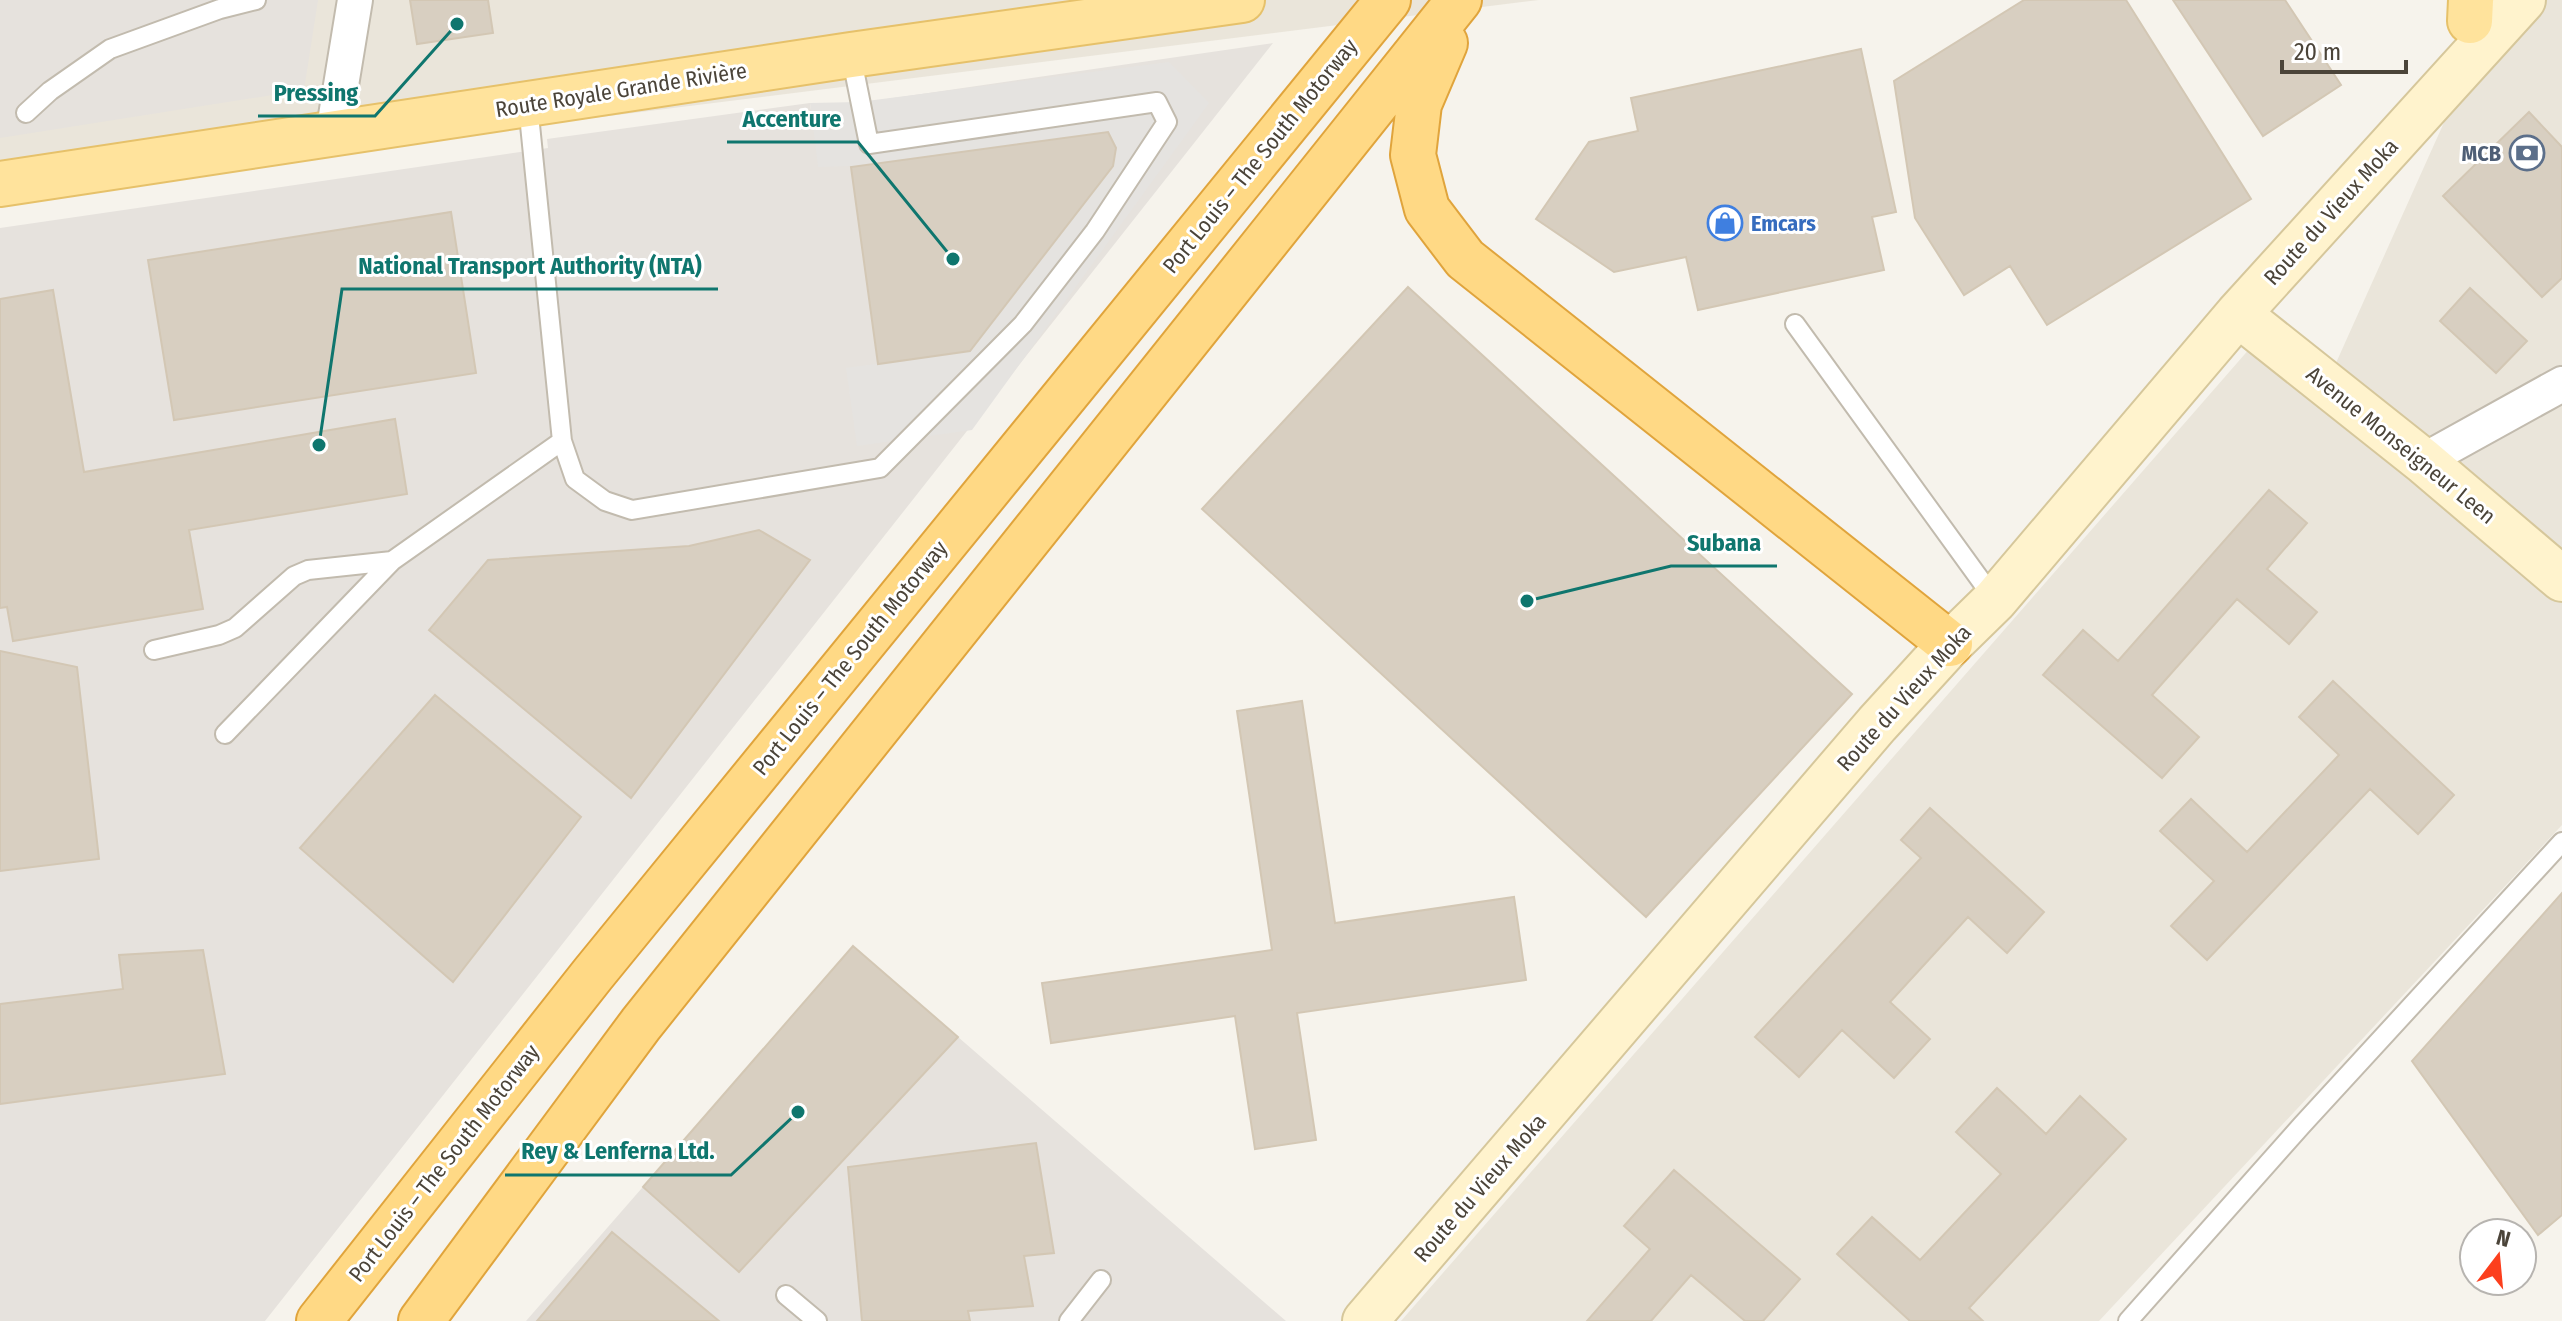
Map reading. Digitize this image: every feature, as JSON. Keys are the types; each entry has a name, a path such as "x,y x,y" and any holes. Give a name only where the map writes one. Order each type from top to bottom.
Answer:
{"highway":[{"name":"Port Louis – The South Motorway","path":"319,1321 603,962 1388,0"},
{"path":"1462,0 1419,104 1413,155 1427,209 1455,246 1465,259 1950,644"},
{"path":"421,1321 641,1024 1462,0"}],"main road":[{"name":"Route Royale Grande Rivière","path":"0,184 851,55 1242,0"},
{"name":"Route du Vieux Moka","path":"1365,1321 1877,724 1995,600 2238,314 2523,0"},
{"name":"Route du Vieux Moka","path":"2450,82 2473,7"},
{"name":"Avenue Monseigneur Leen","path":"2238,314 2423,461 2562,579"}],"street":[{"path":"333,134 355,0"},
{"path":"2423,461 2562,384"}],"lane":[{"path":"26,113 50,91 110,49 220,9 256,0"},
{"path":"528,105 562,441 575,479 605,501 632,510 880,468 1023,324 1095,231 1167,122 1157,102 869,144 851,55"},
{"path":"1795,324 1995,600"},
{"path":"225,734 392,561 562,441"},
{"path":"154,650 219,635 235,628 294,576 308,570 392,561"},
{"path":"2128,1321 2302,1125 2562,842"},
{"path":"1069,1321 1101,1280"},
{"path":"786,1295 817,1321"}],"shaded area":[{"path":"0,0 1539,0 0,192"},
{"path":"0,0 318,0 304,90 0,138"},
{"path":"2499,0 2562,0 2562,825 2099,1321 1401,1321 2251,347 2318,403"},
{"path":"1273,43 265,1321 0,1321 0,228 548,148 547,139 810,103 811,110"},
{"path":"1169,62 1209,103 972,430 857,446 846,368 970,351 1113,166 1116,148 1108,132 851,166 818,167 810,103 859,102"},
{"path":"853,946 1286,1321 526,1321"}],"building":[{"path":"410,0 488,0 493,33 417,44"},
{"path":"2024,0 2126,0 2251,199 2047,325 2010,266 1964,295 1915,218 1894,81"},
{"path":"2173,0 2285,0 2341,85 2263,136"},
{"path":"1861,49 1896,212 1872,217 1884,270 1698,310 1686,257 1614,272 1536,219 1589,142 1638,131 1631,98"},
{"path":"2529,112 2562,147 2562,278 2542,297 2443,196"},
{"path":"1108,132 1116,148 1113,166 970,351 878,364 851,167"},
{"path":"451,212 476,373 174,420 148,260"},
{"path":"1408,287 1852,694 1646,917 1202,509"},
{"path":"2470,288 2527,341 2496,373 2440,321"},
{"path":"53,290 84,472 395,419 407,494 189,530 203,609 13,641 7,607 0,608 0,299"},
{"path":"2269,490 2307,523 2267,569 2317,612 2289,644 2237,599 2152,695 2199,737 2162,778 2043,675 2083,630 2118,661"},
{"path":"759,530 810,560 631,798 429,630 488,560 689,546"},
{"path":"0,651 77,667 99,859 0,871"},
{"path":"2333,681 2454,795 2418,834 2370,789 2207,960 2171,926 2214,881 2160,831 2191,799 2247,852 2339,755 2299,717"},
{"path":"435,695 581,817 453,982 300,848"},
{"path":"1302,701 1335,923 1514,897 1526,980 1297,1013 1316,1140 1255,1149 1235,1016 1051,1043 1042,983 1272,950 1237,711"},
{"path":"1930,808 2044,912 2007,953 1968,917 1890,1002 1930,1039 1894,1078 1842,1030 1799,1077 1755,1037 1921,858 1901,840"},
{"path":"2562,893 2562,1215 2538,1235 2538,1217 2525,1217 2412,1061"},
{"path":"853,946 958,1037 739,1272 643,1187"},
{"path":"203,950 225,1074 0,1104 0,1004 123,989 119,955"},
{"path":"1997,1088 2046,1134 2080,1096 2126,1139 1969,1308 1983,1321 1910,1321 1837,1254 1872,1217 1920,1260 2001,1174 1956,1132"},
{"path":"1036,1143 1054,1253 1024,1256 1033,1306 968,1311 970,1321 862,1321 848,1167"},
{"path":"1674,1170 1800,1279 1763,1321 1745,1321 1691,1275 1651,1321 1587,1321 1650,1249 1624,1226"},
{"path":"612,1232 719,1321 537,1321"}],"place":[{"name":"Pressing","path":"457,24"},
{"name":"MCB","path":"2527,153"},
{"name":"Emcars","path":"1725,223"},
{"name":"Accenture","path":"953,259"},
{"name":"National Transport Authority (NTA)","path":"319,445"},
{"name":"Subana","path":"1527,601"},
{"name":"Rey & Lenferna Ltd.","path":"798,1112"}]}
